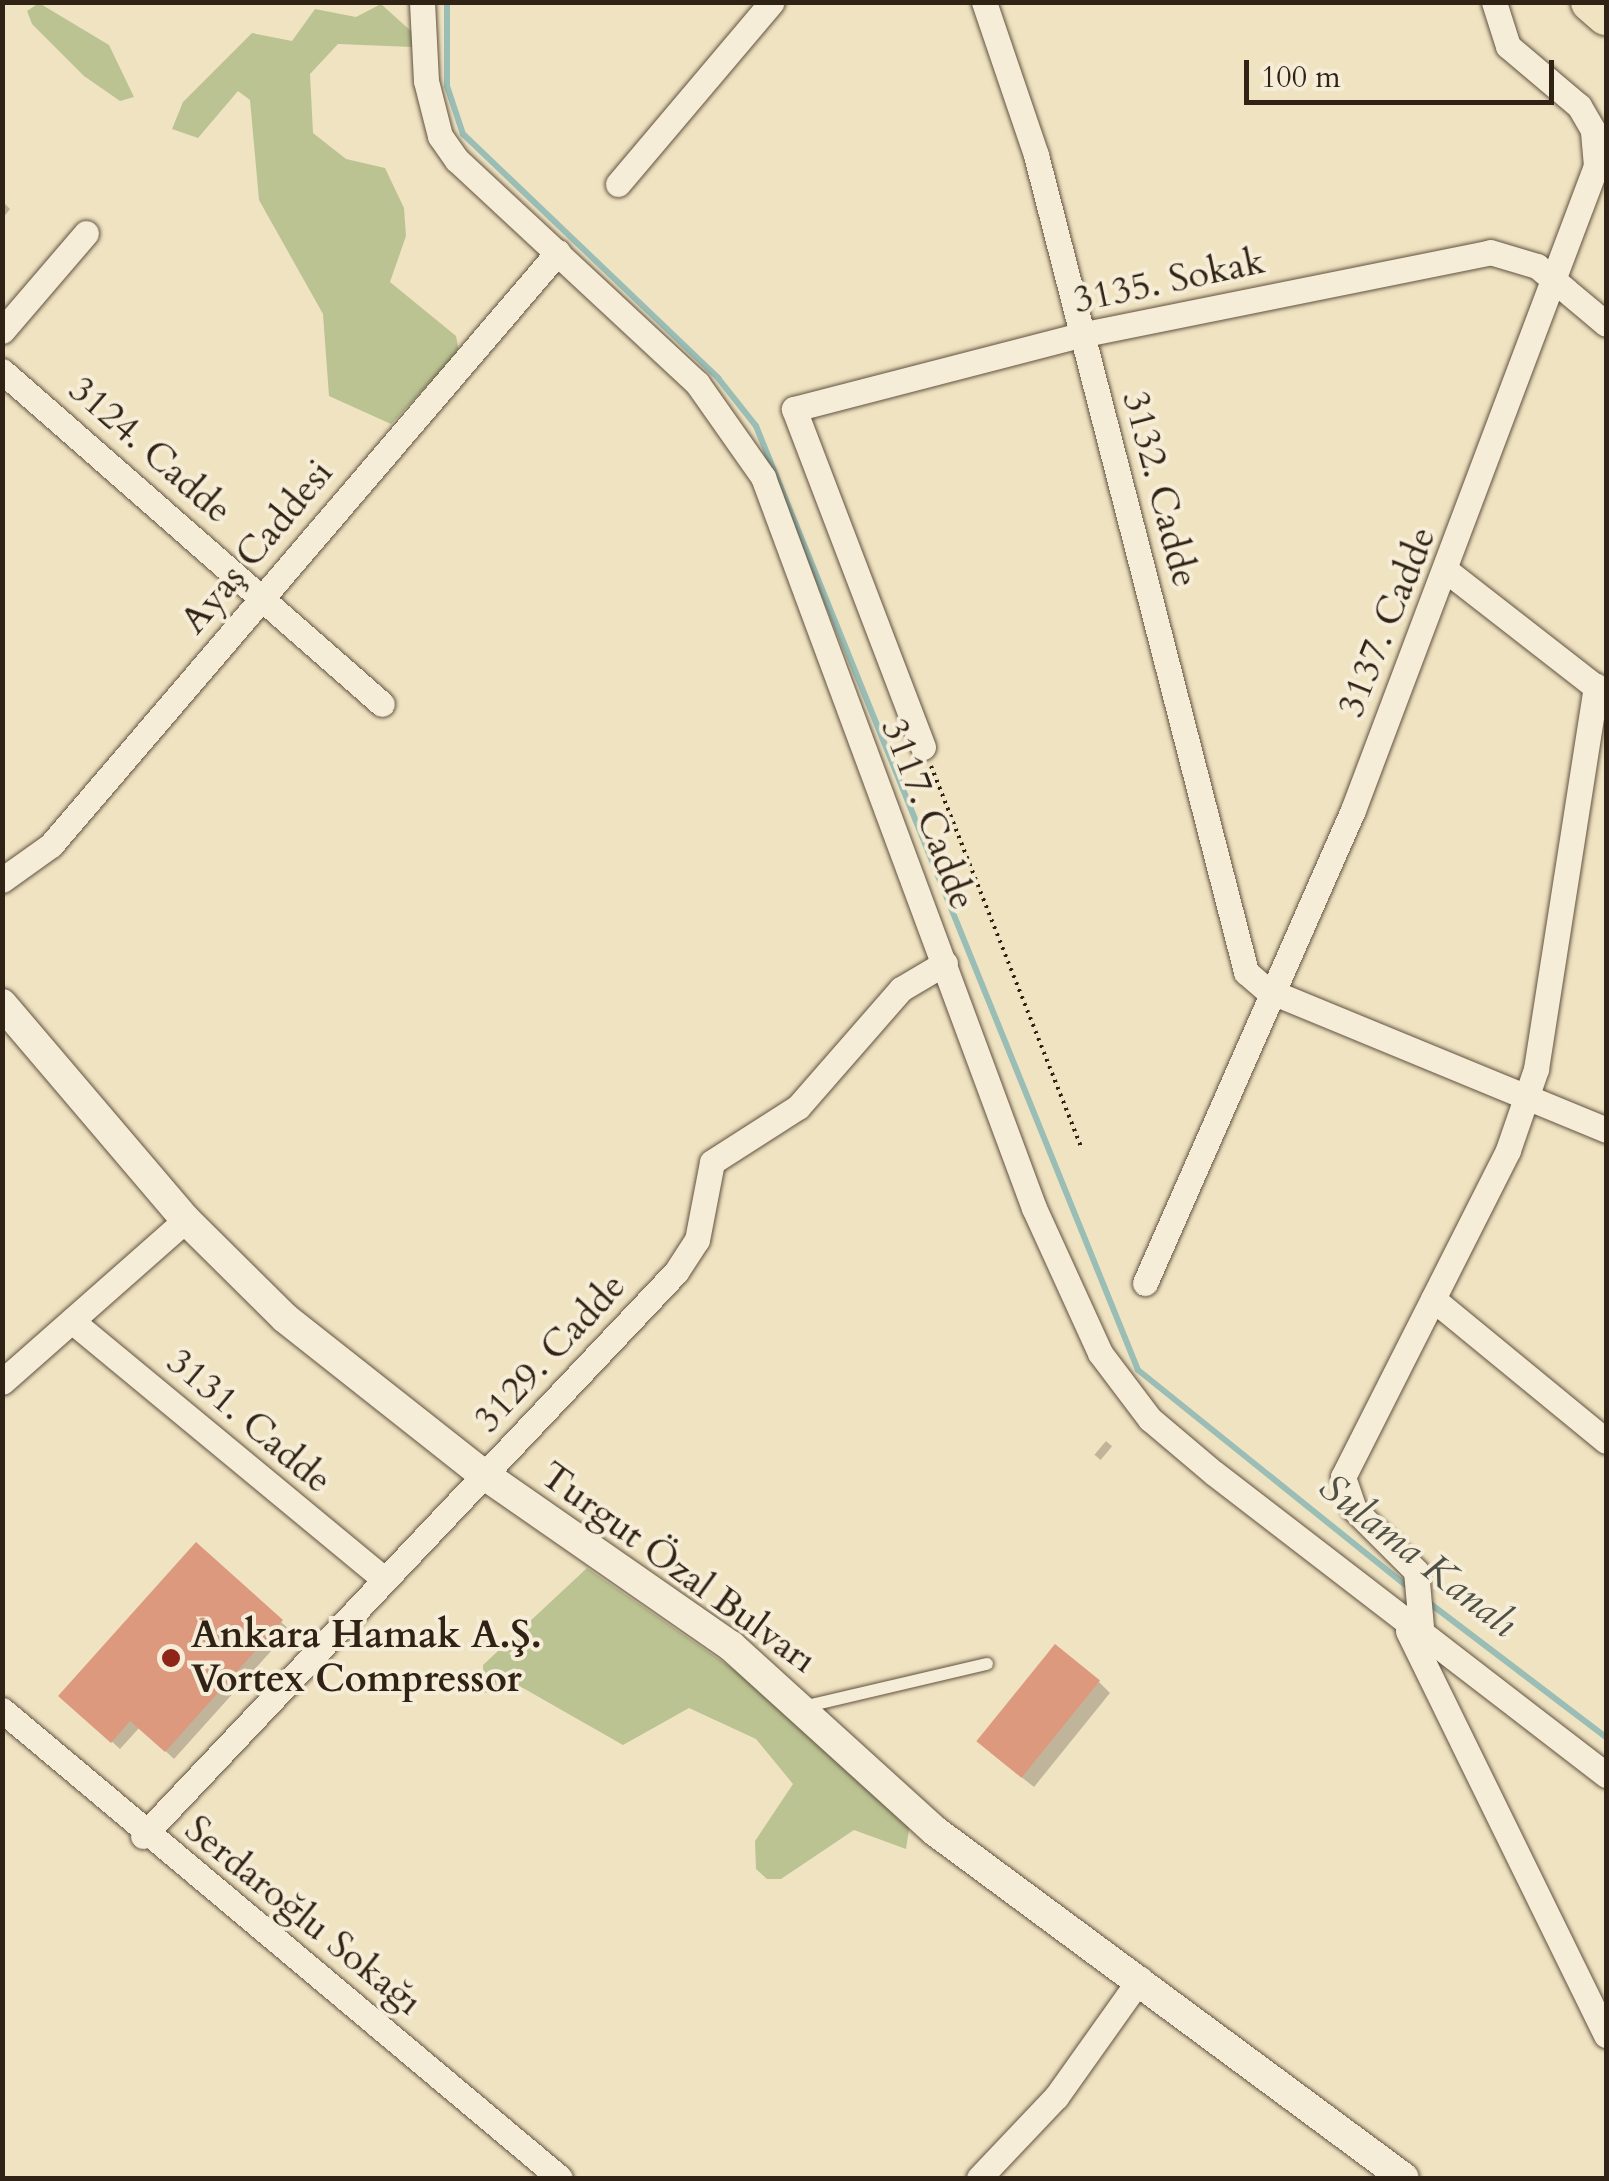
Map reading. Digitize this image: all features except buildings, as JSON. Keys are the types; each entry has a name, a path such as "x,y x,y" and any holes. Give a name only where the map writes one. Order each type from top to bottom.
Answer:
{"highway":[{"path":"1591,2 1606,15"}],"street":[{"name":"3117. Cadde","path":"422,2 440,136 715,402 763,477 1034,1208 1100,1353 1150,1419 1415,1635"},
{"path":"618,184 772,2"},
{"name":"3132. Cadde","path":"984,2 1080,336 1246,972 1266,990"},
{"name":"3137. Cadde","path":"1145,1283 1266,990 1353,810 1447,571 1596,166 1594,130 1508,46 1494,2"},
{"path":"2,331 86,233"},
{"name":"Ayaş Caddesi","path":"2,880 51,845 264,601 390,440 534,291 558,252"},
{"name":"3135. Sokak","path":"923,748 794,409 1080,336 1490,252 1556,281 1606,324"},
{"name":"3124. Cadde","path":"2,371 382,704"},
{"path":"1447,571 1601,690 1525,1097 1342,1491 1416,1571 1415,1635 1606,2035"},
{"name":"3129. Cadde","path":"143,1836 479,1471 532,1434 676,1272 697,1240 712,1162 798,1107 901,989 945,964"},
{"path":"1266,990 1606,1130"},
{"name":"Turgut Özal Bulvarı","path":"2,1004 186,1220 286,1318 479,1471 731,1646 935,1832 1140,1978 1404,2178"},
{"path":"2,1382 186,1220"},
{"path":"1432,1298 1606,1441"},
{"name":"3131. Cadde","path":"72,1321 380,1576"},
{"path":"1415,1635 1467,1661 1606,1775"},
{"name":"Serdaroğlu Sokağı","path":"2,1710 143,1836 560,2178"},
{"path":"979,2178 1056,2097 1140,1978"}],"lane":[{"path":"800,1707 987,1664"}],"path":[{"path":"923,748 1082,1149"}],"green space":[{"path":"39,3 109,45 134,97 120,101 84,76 32,24 27,11"},
{"path":"381,4 412,32 412,47 338,44 310,74 313,133 346,159 385,168 404,208 406,236 390,282 456,336 459,351 391,424 329,396 323,314 259,200 250,100 238,91 198,138 172,129 183,102 252,33 292,41 315,9 356,17"},
{"path":"587,1568 762,1689 910,1824 906,1849 854,1830 781,1879 767,1879 756,1869 755,1841 793,1784 756,1739 689,1708 623,1745 523,1688 484,1693 483,1665"}],"waterway":[{"path":"447,2 447,86 463,134 718,378 756,426 1138,1370 1410,1589"},
{"name":"Sulama Kanalı","path":"1428,1602 1606,1737"}],"place":[{"name":"Ankara Hamak A.Ş. Vortex Compressor","path":"171,1658"}]}
